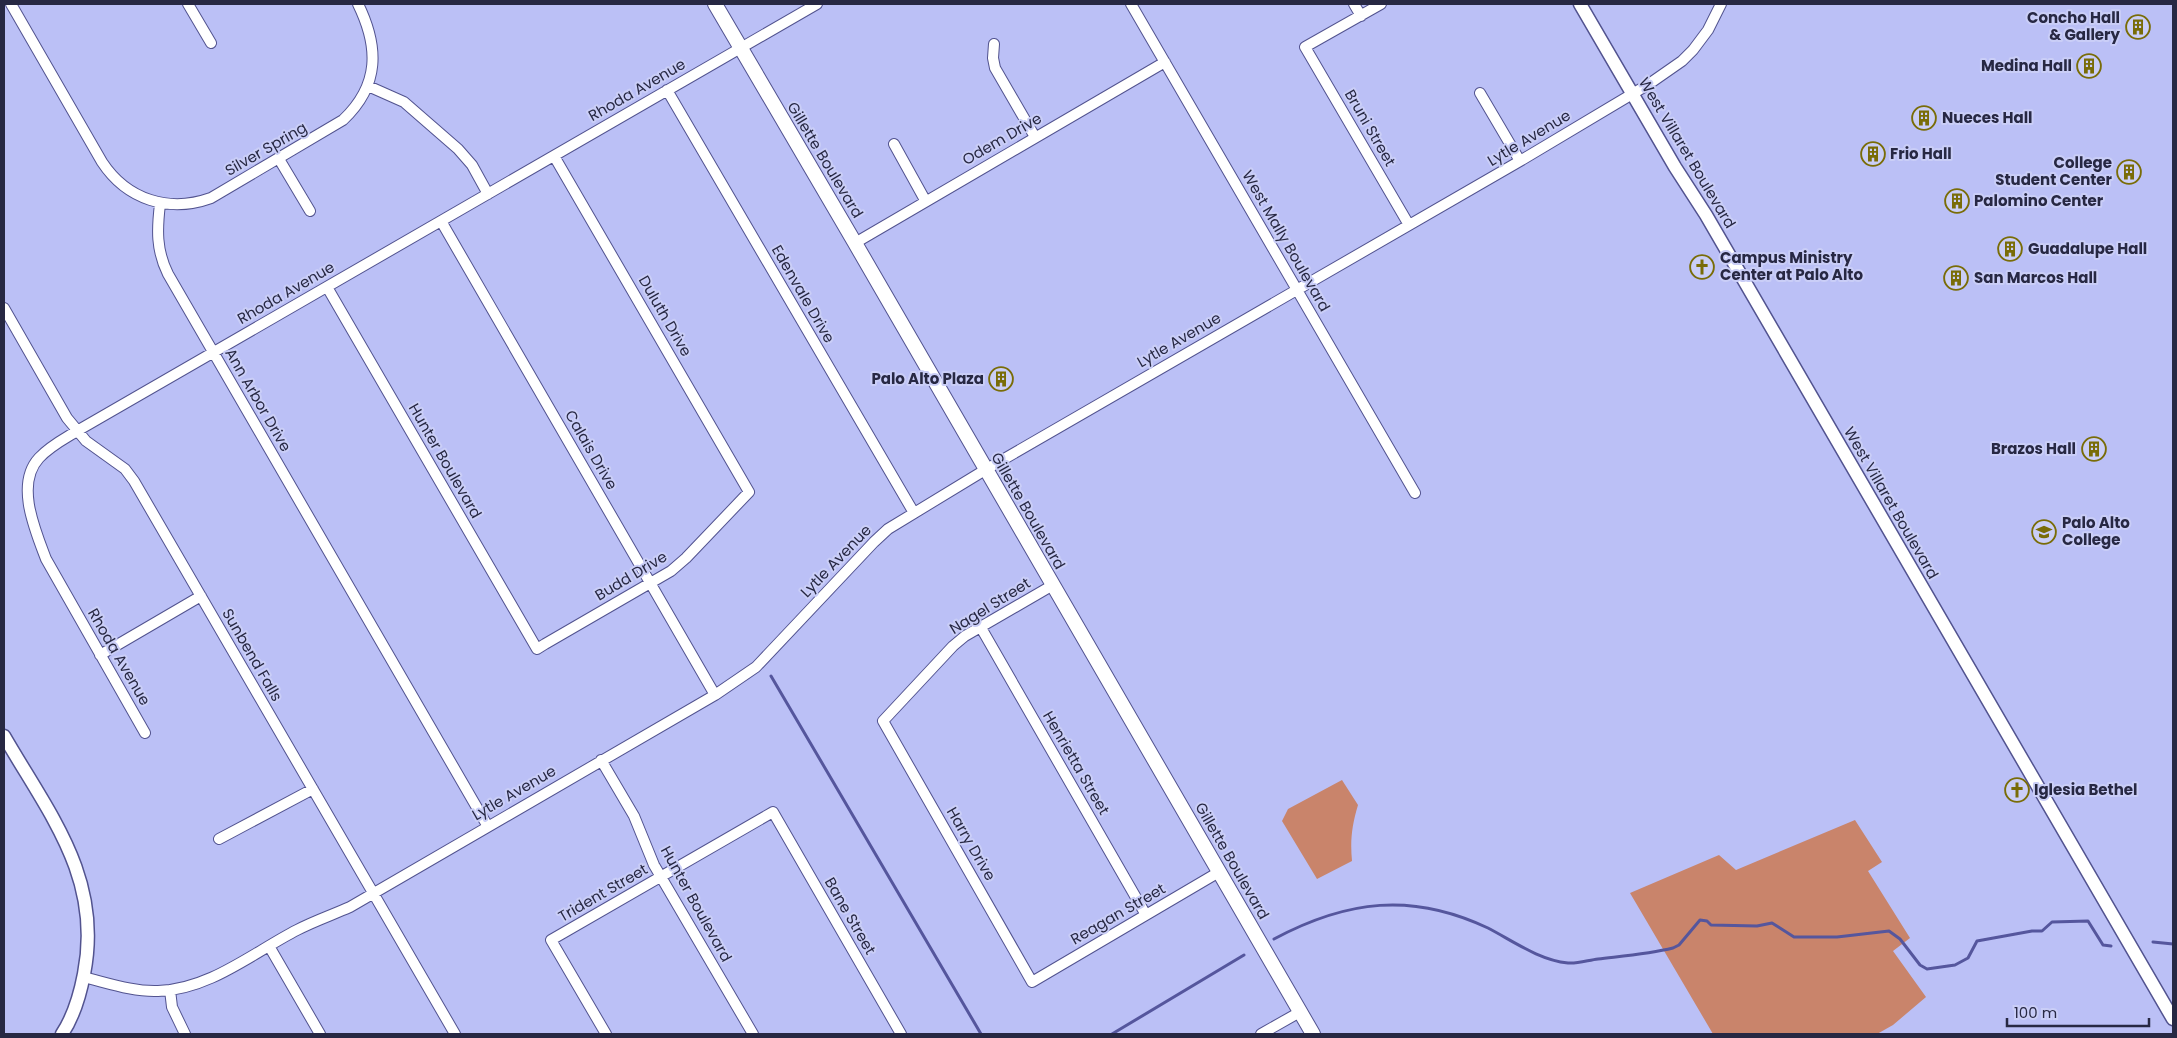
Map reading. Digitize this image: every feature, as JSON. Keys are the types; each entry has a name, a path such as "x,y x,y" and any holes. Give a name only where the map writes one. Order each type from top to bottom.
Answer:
{"main road":[{"name":"Gillette Boulevard","path":"715,4 856,243 985,470 1313,1034"}],"street":[{"path":"11,4 107,169 119,183 134,194 160,204"},
{"path":"188,4 210,43"},
{"name":"Silver Spring","path":"160,204 185,204 203,201 344,120 357,106 368,86 373,66 370,30 358,4"},
{"name":"Rhoda Avenue","path":"145,733 46,558 34,528 28,498 30,472 38,459 49,449 78,431 817,4"},
{"name":"West Mally Boulevard","path":"1131,4 1415,493"},
{"path":"1354,4 1361,16 1381,4"},
{"name":"West Villaret Boulevard","path":"1580,4 1675,167 1706,215 2173,1019"},
{"name":"Lytle Avenue","path":"83,977 123,988 158,991 194,984 218,974 312,922 350,907 374,894 487,826 715,695 756,667 888,529 985,470 1409,224 1520,162 1633,94 1669,70 1693,50 1708,30 1721,4"},
{"name":"Bruni Street","path":"1361,16 1305,47 1409,224"},
{"path":"994,44 993,58 995,68 1035,137"},
{"name":"Odem Drive","path":"856,243 926,200 1165,62"},
{"path":"368,86 404,102 458,149 472,165 488,194"},
{"name":"Edenvale Drive","path":"667,90 914,513"},
{"path":"1480,93 1520,162"},
{"path":"894,144 926,200"},
{"name":"Duluth Drive","path":"554,156 749,492"},
{"path":"279,159 310,211"},
{"name":"Ann Arbor Drive","path":"160,204 157,233 161,258 213,353 487,826"},
{"name":"Calais Drive","path":"441,221 715,695"},
{"name":"Hunter Boulevard","path":"327,287 536,649"},
{"name":"Sunbend Falls","path":"4,308 67,418 86,441 125,469 134,481 455,1034"},
{"name":"Budd Drive","path":"536,649 671,571 686,558 749,492"},
{"name":"Nagel Street","path":"884,721 953,646 980,626 1053,585"},
{"path":"100,655 201,596"},
{"name":"Henrietta Street","path":"980,626 1146,915"},
{"name":"Harry Drive","path":"884,721 1032,982"},
{"path":"4,736 74,858 89,917 83,977 77,1003 62,1034"},
{"name":"Hunter Boulevard","path":"601,760 634,816 661,876 753,1034"},
{"path":"219,839 313,789"},
{"name":"Trident Street","path":"606,1034 552,940 772,812"},
{"name":"Bane Street","path":"772,812 901,1034"},
{"name":"Reagan Street","path":"1032,982 1219,872"},
{"path":"269,946 320,1034"},
{"path":"170,990 172,1006 185,1034"},
{"path":"1261,1034 1300,1012"}],"shaded area":[{"path":"1342,780 1358,805 1352,833 1352,861 1317,879 1282,821 1288,809"},
{"path":"1855,820 1882,862 1868,871 1910,938 1893,951 1926,997 1893,1025 1877,1034 1713,1034 1630,893 1719,855 1736,870"}],"waterway":[{"path":"771,676 981,1034"},
{"path":"1274,939 1301,926 1354,909 1380,905 1406,905 1433,909 1460,917 1488,928 1537,954 1568,963 1673,948 1679,945 1700,920 1707,921 1711,925 1757,926 1772,923 1794,937 1837,937 1889,931 1900,939 1920,965 1927,969 1955,965 1968,958 1977,941 2032,931 2042,931 2052,922 2088,921 2103,945 2111,946"},
{"path":"2153,942 2173,944"},
{"path":"1112,1034 1244,955"}],"place":[{"name":"Concho Hall & Gallery","path":"2138,27"},
{"name":"Medina Hall","path":"2089,66"},
{"name":"Nueces Hall","path":"1924,118"},
{"name":"Frio Hall","path":"1873,154"},
{"name":"College Student Center","path":"2129,172"},
{"name":"Palomino Center","path":"1957,201"},
{"name":"Guadalupe Hall","path":"2010,249"},
{"name":"Campus Ministry Center at Palo Alto","path":"1702,267"},
{"name":"San Marcos Hall","path":"1956,278"},
{"name":"Palo Alto Plaza","path":"1001,379"},
{"name":"Brazos Hall","path":"2094,449"},
{"name":"Palo Alto College","path":"2044,532"},
{"name":"Iglesia Bethel","path":"2017,790"}]}
